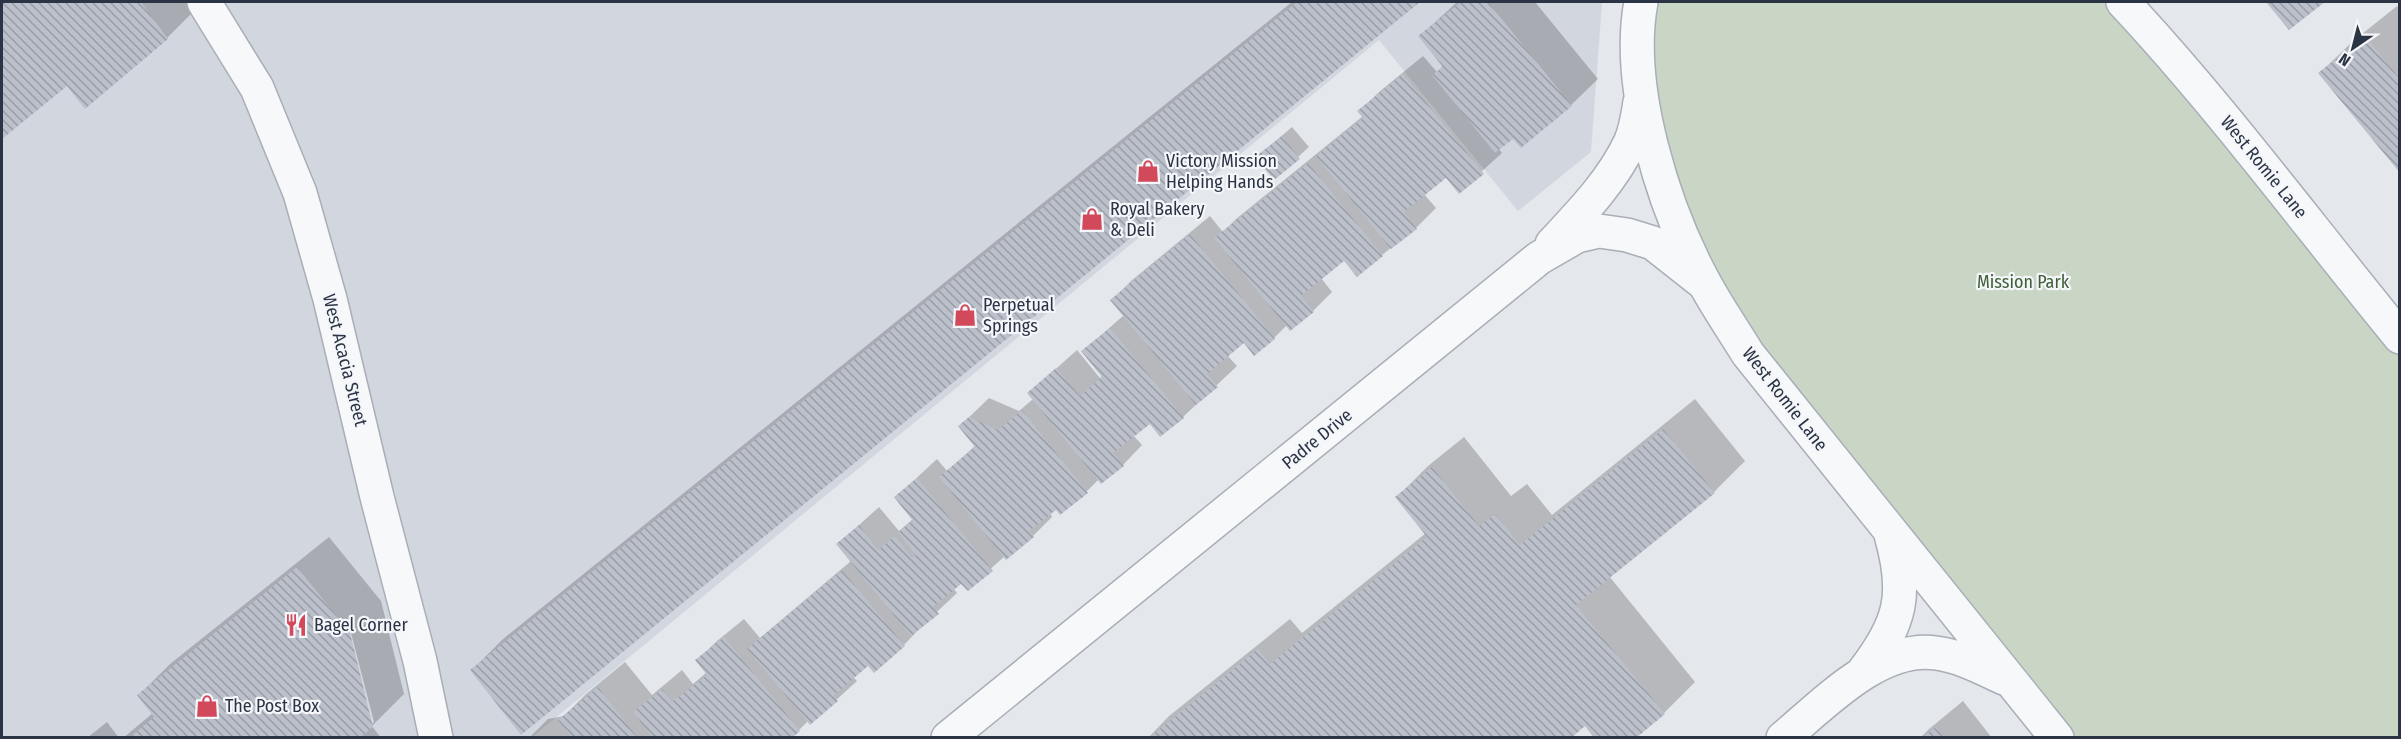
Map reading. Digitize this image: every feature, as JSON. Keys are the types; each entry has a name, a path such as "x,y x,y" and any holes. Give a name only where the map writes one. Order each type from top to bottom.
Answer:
{"street":[{"name":"West Acacia Street","path":"204,2 257,88 300,193 330,299 377,497 420,661 436,738"},
{"name":"West Romie Lane","path":"1641,2 1638,54 1641,95 1656,163 1691,256 1705,284 1748,354 2057,738"},
{"name":"West Romie Lane","path":"2123,2 2161,42 2224,118 2400,337"},
{"path":"1539,258 1584,210 1618,164 1631,141 1641,95"},
{"name":"Padre Drive","path":"948,738 1539,258 1577,236 1599,231 1627,235 1653,243 1705,284"},
{"path":"1861,675 1890,634 1902,589 1898,560 1890,530"},
{"path":"1783,738 1861,675 1890,659 1914,652 1935,652 1956,657 2012,682"}],"shaded area":[{"path":"2,2 1602,2 1591,152 1518,211 1379,40 531,738 2,737"}],"green space":[{"name":"Mission Park","path":"1641,2 2123,2 2399,337 2399,737 2057,737 1748,354 1673,211"}],"building":[{"path":"2,2 141,2 168,39 85,109 67,86 2,139"},
{"path":"1297,2 1420,2 521,735 470,670"},
{"path":"1461,2 1488,2 1572,106 1521,148 1513,139 1495,153 1432,75 1443,67 1418,36"},
{"path":"2266,2 2325,2 2289,30"},
{"path":"2365,36 2400,79 2400,173 2318,73"},
{"path":"1403,74 1484,174 1459,194 1446,178 1404,212 1417,229 1391,249 1316,156 1363,118 1357,111"},
{"path":"1282,136 1300,159 1274,180 1255,157"},
{"path":"1308,163 1383,256 1357,277 1344,261 1301,296 1314,312 1290,331 1214,238"},
{"path":"1190,234 1275,339 1254,356 1244,343 1207,374 1218,387 1196,405 1110,300"},
{"path":"1110,328 1184,418 1160,437 1150,424 1113,453 1124,466 1101,484 1027,393 1056,368 1080,396 1102,377 1081,351"},
{"path":"1022,410 1088,493 1060,515 1056,510 1029,531 1034,537 1006,560 939,477 975,447 958,426 969,417 998,430"},
{"path":"1663,429 1715,493 1576,605 1665,714 1636,738 1594,738 1585,726 1571,738 1149,738 1258,649 1270,664 1427,537 1395,497 1432,467 1479,526 1495,514 1520,545"},
{"path":"917,478 993,571 968,591 961,584 933,607 939,614 911,636 836,544 859,525 878,550 895,536 912,558 916,555 898,532 913,521 894,497"},
{"path":"297,567 350,633 373,727 360,738 129,738 154,717 137,695"},
{"path":"842,570 905,646 874,673 868,666 833,696 838,701 810,725 747,649"},
{"path":"724,637 800,731 792,738 764,738 763,736 760,738 653,738 633,712 662,689 672,702 707,675 695,660"},
{"path":"598,687 638,738 572,738 558,720"},
{"path":"1936,727 1944,738 1922,738"}],"place":[{"name":"Victory Mission Helping Hands","path":"1148,171"},
{"name":"Royal Bakery & Deli","path":"1092,219"},
{"name":"Perpetual Springs","path":"965,315"},
{"name":"Bagel Corner","path":"296,625"},
{"name":"The Post Box","path":"207,706"}]}
